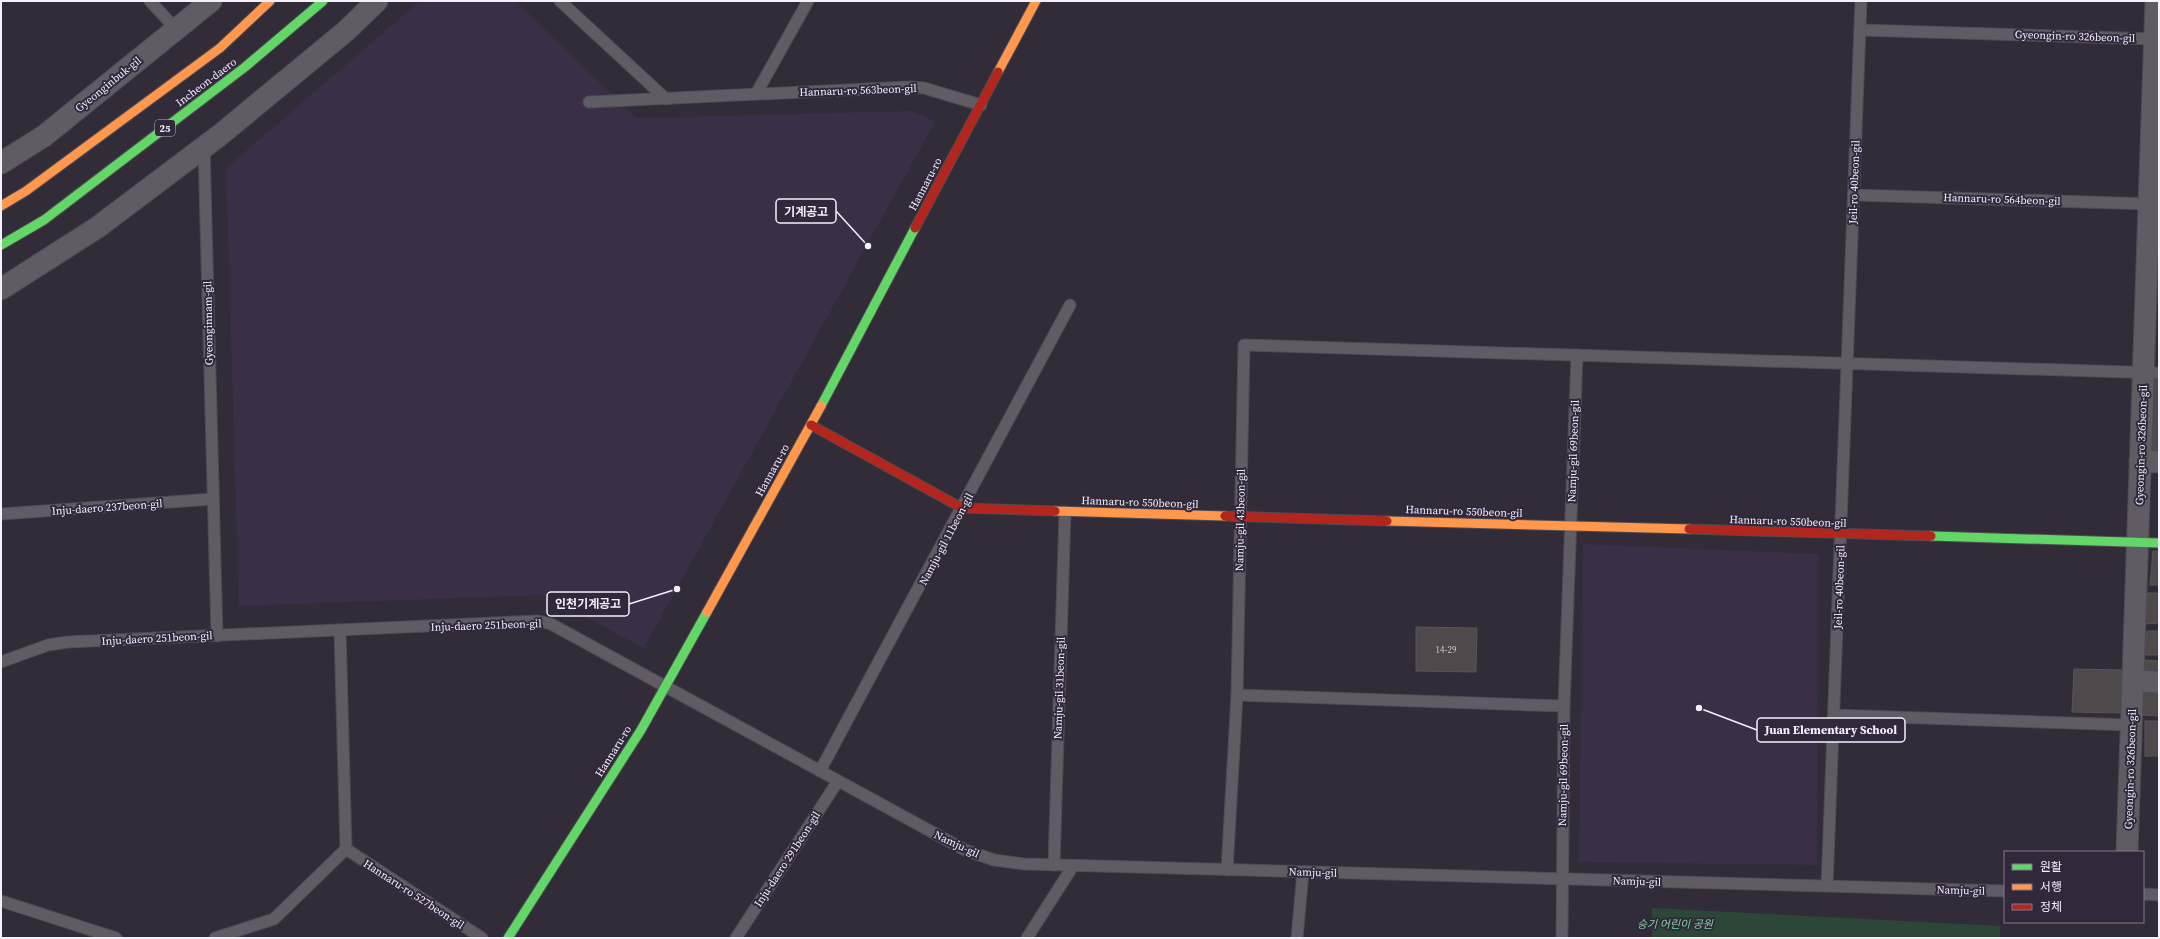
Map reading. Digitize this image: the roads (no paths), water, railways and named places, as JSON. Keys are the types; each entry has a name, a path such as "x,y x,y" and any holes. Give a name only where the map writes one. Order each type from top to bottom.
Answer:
{"main road":[{"name":"Incheon-daero","path":"1,206 26,191 220,48 270,1"},
{"name":"Incheon-daero","path":"1,245 44,220 245,67 323,1"},
{"name":"Hannaru-ro","path":"508,938 641,730 810,425 1036,1"},
{"name":"Hannaru-ro 550beon-gil","path":"810,425 962,508 2159,543"}],"street":[{"name":"Gyeonginbuk-gil","path":"1,163 44,136 211,1"},
{"path":"1,289 98,227 204,147 346,31 377,1"},
{"name":"Gyeongin-ro 326beon-gil","path":"2127,851 2138,543 2150,462 2156,1"},
{"path":"2133,681 2159,682"}],"lane":[{"path":"150,1 176,29"},
{"path":"560,1 666,98"},
{"path":"756,94 808,1"},
{"name":"Jeil-ro 40beon-gil","path":"1827,886 1861,1"},
{"name":"Gyeongin-ro 326beon-gil","path":"1860,30 2155,39"},
{"name":"Hannaru-ro 563beon-gil","path":"589,102 910,87 924,88 981,105"},
{"name":"Gyeonginnam-gil","path":"204,147 216,636"},
{"name":"Hannaru-ro 564beon-gil","path":"1854,195 2154,204"},
{"name":"Namju-gil 11beon-gil","path":"820,771 1070,306"},
{"name":"Namju-gil 43beon-gil","path":"1227,870 1237,695 1244,345 1577,355"},
{"path":"1577,355 2151,373"},
{"name":"Namju-gil 69beon-gil","path":"1562,938 1564,706 1577,355"},
{"name":"Inju-daero 237beon-gil","path":"1,514 213,500"},
{"name":"Namju-gil 31beon-gil","path":"1054,865 1065,512"},
{"name":"Inju-daero 251beon-gil","path":"1,662 48,645 340,630 538,622 551,624 665,686"},
{"path":"215,938 274,919 346,849 344,844 340,630"},
{"name":"Namju-gil","path":"665,686 964,850 994,860 1024,864 1074,866 2004,891"},
{"path":"1237,695 1564,706"},
{"path":"1834,715 2131,725"},
{"name":"Inju-daero 291beon-gil","path":"736,938 838,781"},
{"name":"Hannaru-ro 527beon-gil","path":"346,849 482,938"},
{"path":"1027,938 1074,866"},
{"path":"1297,938 1303,872"},
{"path":"2144,894 2159,895"},
{"path":"1,901 116,938"}],"place":[{"name":"기계공고","path":"868,246"},
{"name":"인천기계공고","path":"677,589"},
{"name":"Juan Elementary School","path":"1699,708"}],"park label":[{"name":"승기 어린이 공원","path":"1675,924"}]}
